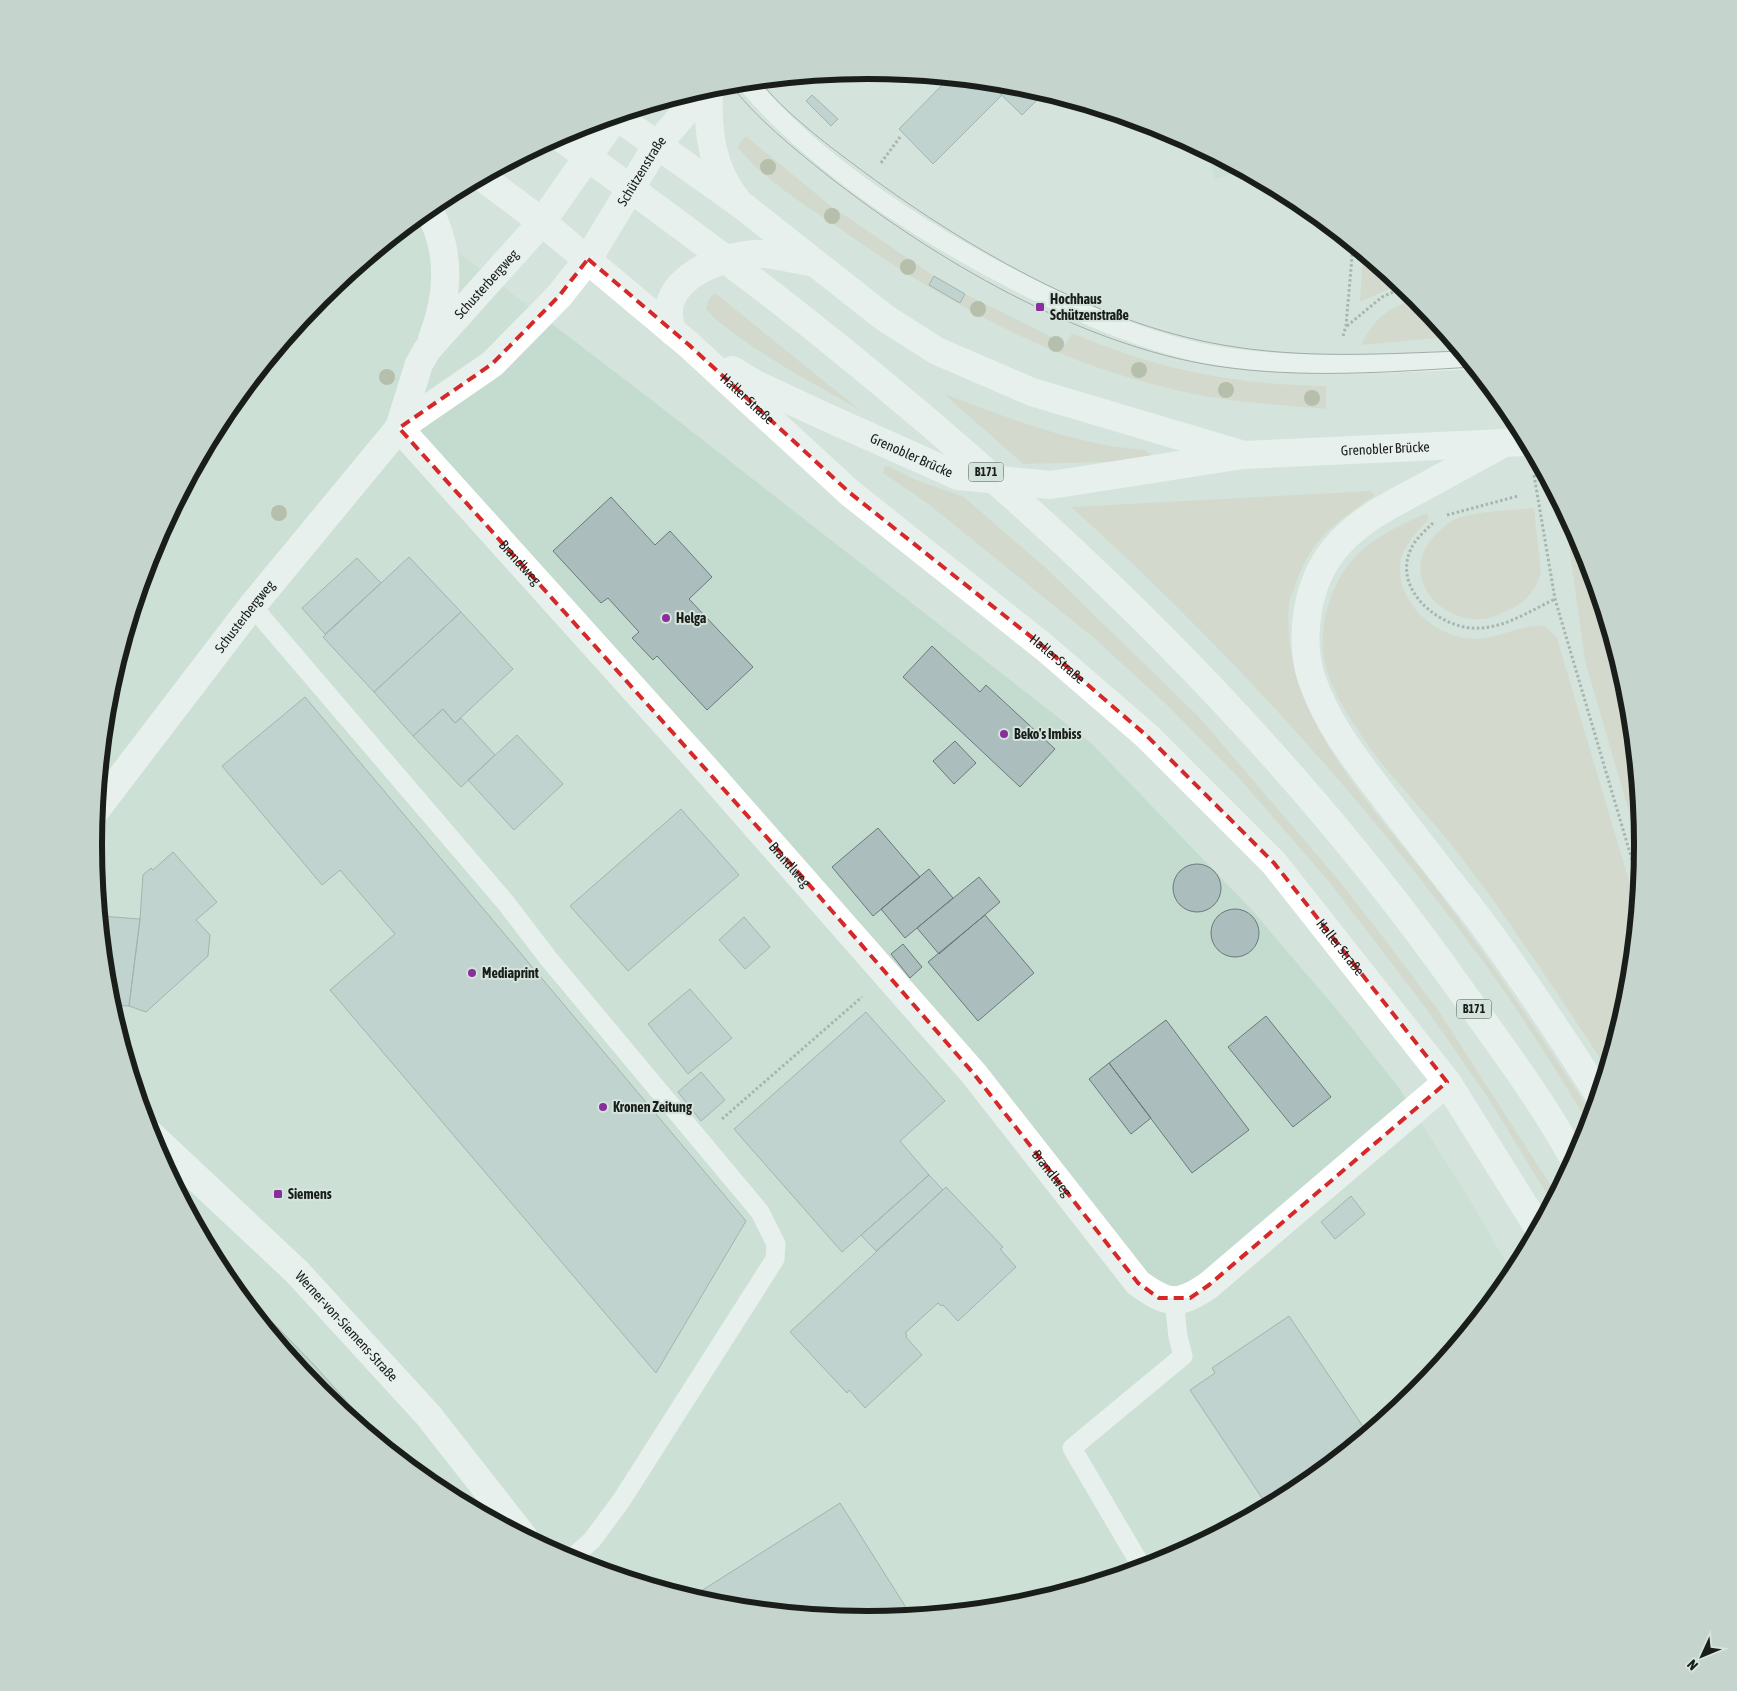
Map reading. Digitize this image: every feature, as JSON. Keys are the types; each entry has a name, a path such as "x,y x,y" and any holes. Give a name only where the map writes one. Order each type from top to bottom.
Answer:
{"main road":[{"path":"707,96 710,138 714,159 728,190 739,203"},
{"name":"Schützenstraße","path":"588,260 657,145 698,98"},
{"path":"621,119 739,203 814,263"},
{"path":"542,222 611,123"},
{"name":"B171","path":"566,141 832,343 1054,532 1147,622 1259,738 1372,872 1428,944 1497,1040 1570,1154"},
{"name":"Haller Straße","path":"486,180 542,222 681,338 850,493 1044,647 1147,736 1274,863 1447,1082 1536,1224"},
{"path":"427,350 440,317 446,279 441,239 431,216"},
{"name":"Schusterbergweg","path":"399,428 419,364 427,350 542,222"},
{"path":"681,338 668,320 671,301 687,280 709,265 723,259 764,254 814,263"},
{"name":"Schusterbergweg","path":"103,801 252,606 399,428 492,364 559,296 588,260"},
{"name":"Grenobler Brücke","path":"814,263 914,338 978,370 1032,392 1243,455"},
{"name":"Grenobler Brücke","path":"681,338 756,384 958,476 1051,484 1243,455 1521,450"},
{"name":"Brandlweg","path":"399,428 697,759 974,1074 1138,1283 1159,1298 1174,1300"},
{"path":"1521,450 1389,506 1348,534 1332,552 1320,571 1312,593 1306,632 1306,651 1313,682 1335,732 1472,910 1518,974 1596,1090"},
{"path":"1174,1300 1190,1298 1209,1286 1447,1082"},
{"name":"Werner-von-Siemens-Straße","path":"164,1147 297,1272 428,1415 515,1526"}],"lane":[{"path":"751,88 786,125 853,180 891,207 946,243 1002,274 1056,301 1116,327 1189,350 1279,364 1328,366 1462,360"},
{"path":"252,606 506,903 554,965 760,1212 776,1244 775,1259 621,1501 592,1540 576,1554"},
{"path":"1139,1563 1072,1448 1183,1356 1178,1337 1174,1300"}],"path":[{"path":"883,160 900,137"},
{"path":"1342,339 1346,326 1352,251"},
{"path":"1346,326 1382,297 1397,290"},
{"path":"1521,450 1555,599 1635,869"},
{"path":"1518,496 1438,518 1410,550 1407,560 1410,582 1422,603 1431,612 1452,624 1465,628 1496,626 1555,599"},
{"path":"715,1125 866,994"}],"highlighted area":[{"path":"588,259 688,344 850,493 1044,647 1147,736 1274,863 1447,1082 1209,1285 1190,1298 1159,1298 1138,1283 974,1074 798,872 399,428 492,364 559,296"}],"shaded area":[{"path":"746,136 831,206 934,276 929,285 960,303 965,294 1066,344 1072,333 1135,357 1196,373 1258,382 1326,386 1326,409 1227,400 1194,394 1100,368 1012,332 969,310 887,261 789,194 761,172 737,147"},
{"path":"1209,158 1236,173 1215,179"},
{"path":"421,224 649,398 1091,743 1252,910 1344,1018 1399,1088 1464,1190 1509,1267 1477,1312 1445,1351 1411,1388 1374,1422 1335,1454 1294,1483 1252,1510 1208,1533 1162,1554 1115,1572 1018,1598 969,1606 919,1611 818,1611 768,1606 719,1598 622,1572 575,1554 485,1510 402,1454 363,1422 326,1388 260,1312 204,1229 181,1185 160,1139 142,1092 128,1044 116,995 108,946 103,896 103,795 108,745 116,696 142,599 160,552 204,462 260,379 292,340 326,303 363,269"},
{"path":"1363,260 1394,287 1360,302"},
{"path":"715,293 860,410 789,370 744,341 715,319 706,309 709,299"},
{"path":"1409,301 1443,338 1361,345 1377,320 1398,306"},
{"path":"944,394 1018,421 1093,443 1145,450 1151,455 1151,459 1146,461 1023,464"},
{"path":"889,466 914,479 964,497 1045,567 1198,716 1341,883 1438,1010 1554,1190 1549,1198 1490,1101 1425,1007 1330,883 1239,778 1168,706 1094,638 927,503 883,473 884,467"},
{"path":"1370,491 1375,495 1327,532 1318,542 1302,567 1289,604 1290,648 1301,689 1319,729 1342,767 1450,907 1505,984 1588,1109 1585,1118 1506,994 1476,952 1431,892 1335,776 1233,664 1180,610 1071,507"},
{"path":"1534,508 1541,571 1537,583 1527,598 1508,611 1483,619 1466,618 1451,613 1438,605 1428,593 1422,580 1420,566 1424,551 1434,536 1448,524 1467,515"},
{"path":"1427,513 1429,519 1409,543 1403,554 1400,575 1404,590 1411,604 1421,616 1434,626 1462,638 1477,639 1527,627 1545,626 1557,638 1634,897 1629,946 1621,995 1603,1063 1494,902 1444,835 1367,744 1332,685 1325,664 1323,649 1325,618 1329,602 1335,587 1352,560 1377,538"},
{"path":"1567,530 1595,599 1621,696 1629,745 1634,795 1635,832 1585,661"}],"building":[{"path":"945,83 996,89 1002,95 933,164 899,129"},
{"path":"996,89 1039,98 1022,115"},
{"path":"812,95 838,119 831,126 806,101"},
{"path":"934,276 965,294 960,303 929,285"},
{"name":"Helga","path":"611,497 655,545 670,531 712,577 689,599 753,667 707,710 657,656 653,660 632,638 639,632 608,598 601,603 553,551"},
{"path":"409,557 461,612 374,692 323,637"},
{"path":"357,558 381,583 325,634 302,608"},
{"path":"461,612 513,669 455,723 443,709 413,736 374,692"},
{"path":"932,646 980,692 986,685 1055,749 1020,787 903,677"},
{"path":"305,697 746,1221 656,1373 330,990 395,934 340,870 322,885 222,766"},
{"path":"443,709 455,723 461,718 495,755 461,787 413,736"},
{"path":"517,735 563,784 514,830 468,780"},
{"path":"955,741 976,763 954,784 933,761"},
{"path":"681,809 739,875 628,971 570,906"},
{"path":"878,828 920,877 873,916 832,867"},
{"path":"173,852 217,902 196,920 210,935 208,956 146,1012 129,1006 140,919 143,875 151,868 153,870"},
{"path":"1197,864 1206,866 1214,871 1219,879 1221,888 1219,897 1214,905 1206,910 1197,912 1188,910 1180,905 1175,897 1173,888 1175,879 1180,871 1188,866"},
{"path":"929,869 953,898 905,938 881,909"},
{"path":"979,877 1000,902 939,954 917,928"},
{"path":"1235,909 1244,911 1252,916 1257,924 1259,933 1257,942 1252,950 1244,955 1235,957 1226,955 1218,950 1213,942 1211,933 1213,924 1218,916 1226,911"},
{"path":"985,915 1034,973 978,1021 928,962"},
{"path":"105,916 140,919 129,1006 119,1005 108,946"},
{"path":"744,917 770,947 745,969 719,940"},
{"path":"903,944 922,967 910,978 891,954"},
{"path":"690,989 732,1038 688,1074 648,1024"},
{"path":"866,1012 945,1101 900,1141 929,1175 842,1252 734,1129"},
{"path":"1266,1016 1331,1097 1293,1127 1228,1047"},
{"path":"1166,1020 1249,1130 1192,1173 1109,1063"},
{"path":"1109,1063 1151,1118 1131,1134 1089,1079"},
{"path":"701,1072 725,1100 701,1121 678,1092"},
{"path":"929,1175 943,1190 876,1251 861,1235"},
{"path":"946,1187 1003,1247 1000,1249 1016,1267 958,1321 943,1305 941,1306 938,1303 905,1333 906,1337 922,1355 865,1408 849,1390 847,1393 790,1332"},
{"path":"1351,1196 1365,1214 1335,1239 1321,1222"},
{"path":"253,1302 315,1366 371,1429 326,1388 292,1351"},
{"path":"1289,1316 1365,1429 1335,1454 1265,1502 1190,1390 1215,1373 1212,1368"},
{"path":"840,1503 908,1611 818,1611 768,1606 698,1593"}],"tram line":[{"path":"764,86 780,104 818,137 896,195 939,224 1030,276 1126,319 1174,334 1223,345 1282,352 1342,354 1454,351"},
{"path":"735,90 763,121 801,154 869,206 914,237 961,267 1011,294 1061,318 1113,339 1165,355 1216,366 1248,370 1345,373 1467,367"}],"place":[{"name":"Hochhaus Schützenstraße","path":"1040,307"},
{"name":"Helga","path":"666,618"},
{"name":"Beko's Imbiss","path":"1004,734"},
{"name":"Mediaprint","path":"472,973"},
{"name":"Kronen Zeitung","path":"603,1107"},
{"name":"Siemens","path":"278,1194"}]}
